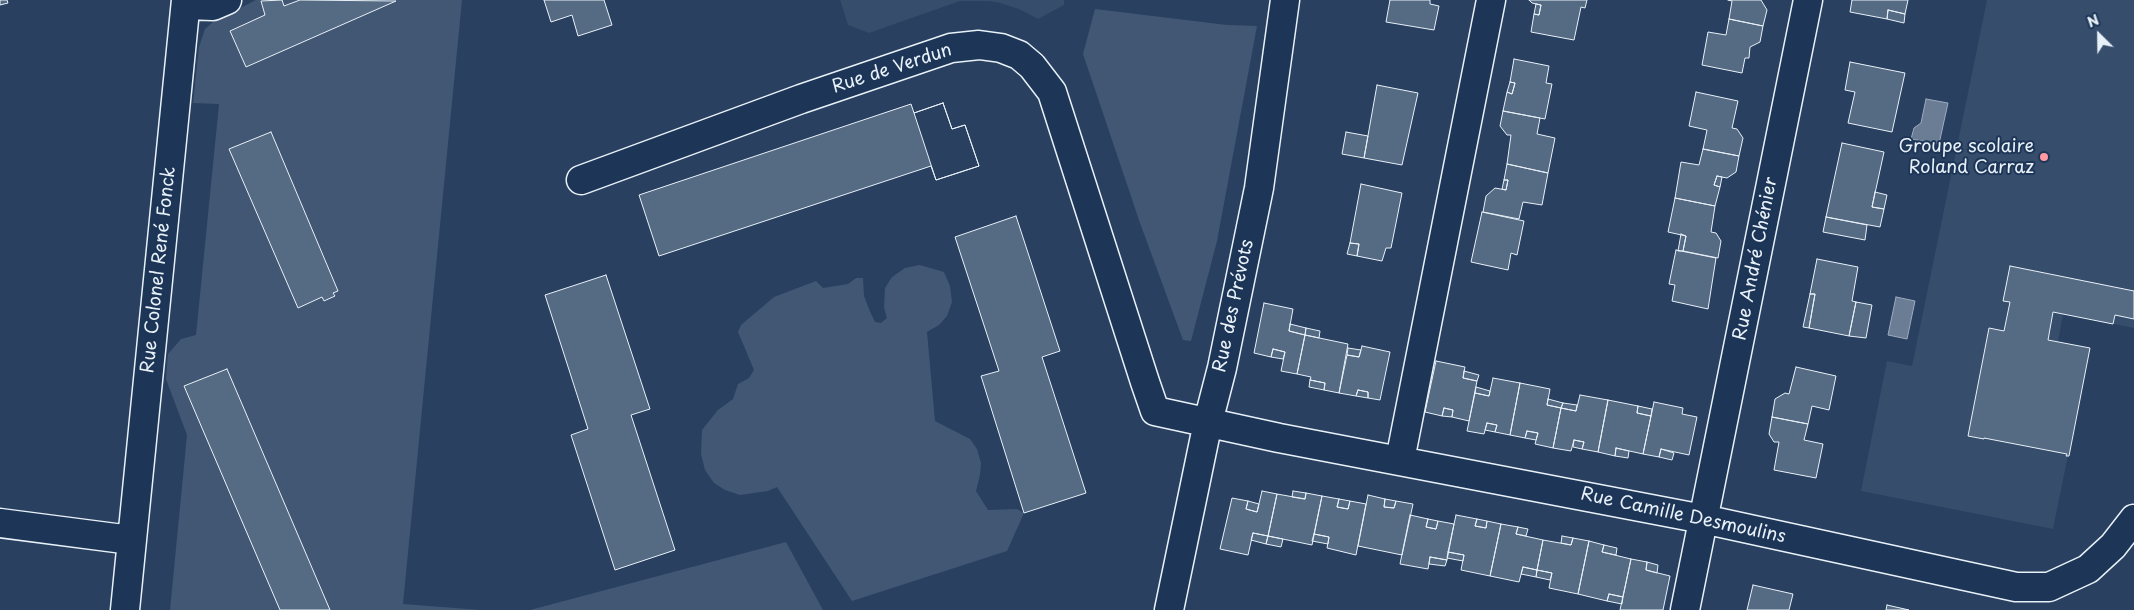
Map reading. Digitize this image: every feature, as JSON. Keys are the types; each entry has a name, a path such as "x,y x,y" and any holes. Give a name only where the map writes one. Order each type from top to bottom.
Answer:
{"street":[{"path":"186,3 213,6 227,0"},
{"name":"Rue des Prévots","path":"1169,610 1259,188 1285,0"},
{"path":"1400,460 1491,0"},
{"name":"Rue André Chénier","path":"1685,610 1808,0"},
{"name":"Rue Colonel René Fonck","path":"125,610 186,3"},
{"name":"Rue de Verdun","path":"581,180 801,99 951,48 979,45 1001,48 1019,55 1026,61 1052,92 1155,411 1208,422"},
{"name":"Rue Camille Desmoulins","path":"1208,422 1279,438 1703,519 2016,587 2049,587 2088,570 2113,546 2134,518"},
{"path":"0,523 131,540"}],"shaded area":[{"path":"256,0 462,0 403,604 481,610 170,610 187,435 166,379 168,354 181,339 196,335 219,104 193,103 199,47 205,29 213,22"},
{"path":"840,0 1064,0 1064,5 1038,19 1019,9 1000,3 960,1 869,33 848,25"},
{"name":"Groupe scolaire Roland Carraz","path":"1987,0 2134,0 2134,328 2063,314 2058,342 2090,348 2053,529 1861,491 1887,361 1912,366"},
{"path":"1095,9 1227,25 1257,26 1217,241 1191,341 1183,340 1140,223 1083,54"},
{"path":"1926,99 1948,103 1939,144 1911,139 1914,128 1921,123"},
{"path":"920,265 944,272 950,286 952,302 947,316 939,325 927,332 935,421 970,439 977,449 981,463 976,491 988,510 1017,509 1024,513 1007,551 852,601 777,487 768,491 740,495 725,490 714,483 705,470 701,454 702,430 718,410 733,399 738,384 749,378 754,370 738,332 741,325 774,297 816,281 823,288 848,284 856,278 863,278 864,296 869,309 875,322 881,323 887,318 884,308 885,288 892,277 905,268"},
{"path":"1896,297 1915,301 1907,339 1888,335"},
{"path":"786,542 823,610 530,610"}],"building":[{"path":"0,0 7,0 8,3 0,5"},
{"path":"282,0 284,6 300,0 396,1 246,67 230,31 265,15 261,1"},
{"path":"544,0 604,0 612,25 578,36 572,15 551,22"},
{"path":"1390,0 1430,0 1430,4 1439,6 1434,30 1386,22"},
{"path":"1529,0 1587,0 1585,8 1581,7 1574,40 1531,32 1534,14 1539,15 1541,5 1532,3"},
{"path":"1728,0 1761,0 1767,10 1763,26 1729,19 1732,1"},
{"path":"1852,0 1908,0 1905,14 1888,10 1887,19 1850,12"},
{"path":"1536,4 1541,5 1539,15 1534,14"},
{"path":"1888,10 1905,14 1904,23 1887,19"},
{"path":"1729,19 1763,26 1760,42 1750,47 1749,58 1745,58 1742,73 1702,65 1708,32 1726,35"},
{"path":"1514,59 1549,66 1546,83 1552,84 1545,119 1503,111 1507,92 1512,94 1515,83 1510,82"},
{"path":"1850,62 1905,73 1892,132 1848,123 1855,92 1845,90"},
{"path":"1510,82 1515,83 1512,94 1507,92"},
{"path":"1377,85 1418,93 1402,165 1364,158"},
{"path":"1696,92 1738,101 1732,128 1737,129 1743,138 1739,156 1703,149 1707,130 1689,126"},
{"path":"943,103 952,129 965,125 979,166 936,180 931,166 659,256 639,195 911,104 914,113"},
{"path":"943,103 952,129 965,125 979,166 936,180 914,113"},
{"path":"1503,111 1540,118 1537,134 1555,138 1548,173 1507,164 1511,135 1507,135 1500,126"},
{"path":"271,132 338,291 333,293 335,296 324,301 322,297 298,308 229,149"},
{"path":"1346,132 1368,136 1364,158 1342,154"},
{"path":"1842,143 1884,152 1872,207 1884,209 1880,227 1826,217"},
{"path":"1703,149 1739,156 1736,172 1727,178 1717,176 1714,185 1720,187 1715,206 1675,198 1681,162 1699,165"},
{"path":"1507,164 1548,173 1542,205 1523,202 1519,219 1483,212 1486,196 1495,188 1506,190 1508,180 1504,180"},
{"path":"1717,176 1722,177 1720,187 1714,185"},
{"path":"1504,180 1508,180 1506,190 1502,189"},
{"path":"1361,184 1402,193 1391,248 1386,248 1382,261 1357,256 1359,244 1350,243"},
{"path":"1875,192 1887,195 1884,209 1872,207"},
{"path":"1675,198 1715,206 1711,232 1716,233 1721,241 1718,258 1683,251 1686,236 1668,232"},
{"path":"1482,212 1524,221 1517,255 1511,253 1508,270 1471,262"},
{"path":"1016,216 1060,351 1042,357 1086,493 1024,513 981,376 999,371 955,237"},
{"path":"1826,217 1867,225 1865,240 1823,232"},
{"path":"1681,234 1686,236 1683,251 1678,251"},
{"path":"1350,243 1359,244 1357,256 1347,254"},
{"path":"1676,250 1716,258 1708,309 1672,301 1675,285 1669,284"},
{"path":"1817,259 1858,267 1852,301 1856,302 1849,336 1809,328 1815,294 1810,294"},
{"path":"2010,266 2134,291 2134,319 2115,315 2113,324 2053,312 2048,340 2090,348 2069,456 2066,456 2067,454 1968,436 1989,328 2004,331 2010,302 2003,301"},
{"path":"606,275 650,409 631,415 675,550 615,570 571,435 588,429 545,295"},
{"path":"1810,294 1815,294 1809,328 1803,327"},
{"path":"1856,302 1872,305 1866,338 1849,336"},
{"path":"1264,303 1293,309 1289,331 1305,335 1297,374 1281,371 1285,352 1273,349 1271,357 1254,353"},
{"path":"1290,324 1306,328 1305,335 1289,331"},
{"path":"1306,328 1320,331 1319,338 1305,335"},
{"path":"1305,335 1348,344 1339,393 1324,390 1325,383 1310,380 1311,377 1297,374"},
{"path":"1362,346 1390,352 1380,400 1368,398 1368,392 1358,390 1356,396 1339,393 1347,355 1359,357"},
{"path":"1348,348 1361,350 1359,357 1347,355"},
{"path":"1273,349 1285,352 1283,359 1271,357"},
{"path":"1436,361 1465,367 1463,378 1477,381 1469,421 1452,417 1453,410 1444,408 1442,416 1425,412"},
{"path":"1796,367 1836,376 1829,410 1812,406 1808,424 1772,417 1775,399 1785,393 1789,394"},
{"path":"227,369 330,610 280,610 184,386"},
{"path":"1464,371 1479,375 1477,381 1463,378"},
{"path":"1493,378 1520,383 1510,435 1495,432 1497,425 1487,423 1484,434 1467,431 1475,393 1489,396"},
{"path":"1310,380 1325,383 1324,390 1309,387"},
{"path":"1520,383 1550,389 1547,405 1561,408 1553,448 1535,444 1538,433 1527,431 1525,438 1510,435"},
{"path":"1476,387 1490,391 1489,396 1475,393"},
{"path":"1358,390 1368,392 1368,398 1356,396"},
{"path":"1580,395 1608,400 1598,452 1582,449 1584,442 1574,440 1571,451 1553,448 1561,408 1576,411"},
{"path":"1548,399 1563,403 1561,408 1547,405"},
{"path":"1608,400 1638,406 1637,413 1651,416 1643,454 1616,448 1615,456 1598,452"},
{"path":"1654,402 1683,408 1682,414 1697,417 1689,455 1661,449 1659,457 1643,454"},
{"path":"1563,403 1577,405 1576,411 1561,408"},
{"path":"1638,406 1652,409 1651,416 1637,413"},
{"path":"1444,408 1453,410 1452,417 1442,416"},
{"path":"1772,417 1808,424 1804,440 1823,444 1816,478 1774,470 1779,442 1774,442 1769,434"},
{"path":"1487,423 1497,425 1495,432 1485,430"},
{"path":"1527,431 1538,433 1536,440 1525,438"},
{"path":"1574,440 1584,442 1582,449 1573,447"},
{"path":"1616,448 1629,451 1628,458 1615,456"},
{"path":"1661,449 1674,453 1672,460 1659,457"},
{"path":"1262,491 1277,494 1268,536 1253,533 1248,555 1220,549 1232,498 1248,501 1246,509 1257,512"},
{"path":"1293,491 1306,493 1305,499 1292,497"},
{"path":"1306,493 1322,496 1312,545 1268,536 1277,494 1305,499"},
{"path":"1368,495 1385,499 1384,507 1394,508 1396,501 1413,504 1402,555 1358,546"},
{"path":"1322,496 1339,499 1337,507 1348,509 1350,501 1366,504 1356,555 1327,548 1329,537 1314,534"},
{"path":"1339,499 1350,501 1348,509 1337,507"},
{"path":"1385,499 1396,501 1394,508 1384,507"},
{"path":"1248,501 1259,504 1257,512 1246,509"},
{"path":"1410,515 1428,519 1426,527 1436,529 1438,521 1454,524 1447,560 1430,557 1428,569 1400,564"},
{"path":"1456,515 1477,519 1475,526 1486,528 1487,521 1501,524 1490,576 1461,570 1464,555 1448,552"},
{"path":"1428,519 1438,521 1436,529 1426,527"},
{"path":"1477,519 1487,521 1486,528 1475,526"},
{"path":"1501,524 1518,527 1516,534 1543,540 1537,570 1523,567 1519,582 1490,576"},
{"path":"1518,527 1528,529 1526,536 1516,534"},
{"path":"1253,533 1268,536 1266,544 1251,540"},
{"path":"1314,534 1329,537 1328,544 1312,541"},
{"path":"1268,536 1283,539 1281,547 1266,544"},
{"path":"1562,536 1573,538 1571,545 1561,543"},
{"path":"1573,538 1589,541 1578,594 1549,588 1552,573 1537,570 1543,540 1571,545"},
{"path":"1589,541 1604,545 1602,552 1631,559 1623,597 1609,594 1607,601 1578,594"},
{"path":"1604,545 1617,548 1616,555 1602,552"},
{"path":"1448,552 1464,555 1463,561 1447,558"},
{"path":"1430,557 1447,560 1445,566 1429,564"},
{"path":"1631,559 1647,562 1646,570 1670,576 1663,610 1620,610"},
{"path":"1647,562 1658,565 1657,573 1646,570"},
{"path":"1523,567 1537,570 1536,577 1521,574"},
{"path":"1537,570 1552,573 1550,580 1536,577"},
{"path":"1753,585 1793,594 1789,610 1747,610"},
{"path":"1609,594 1623,597 1622,604 1607,601"},
{"path":"1887,605 1909,610 1886,610"}],"place":[{"name":"Groupe scolaire Roland Carraz","path":"2044,157"}]}
